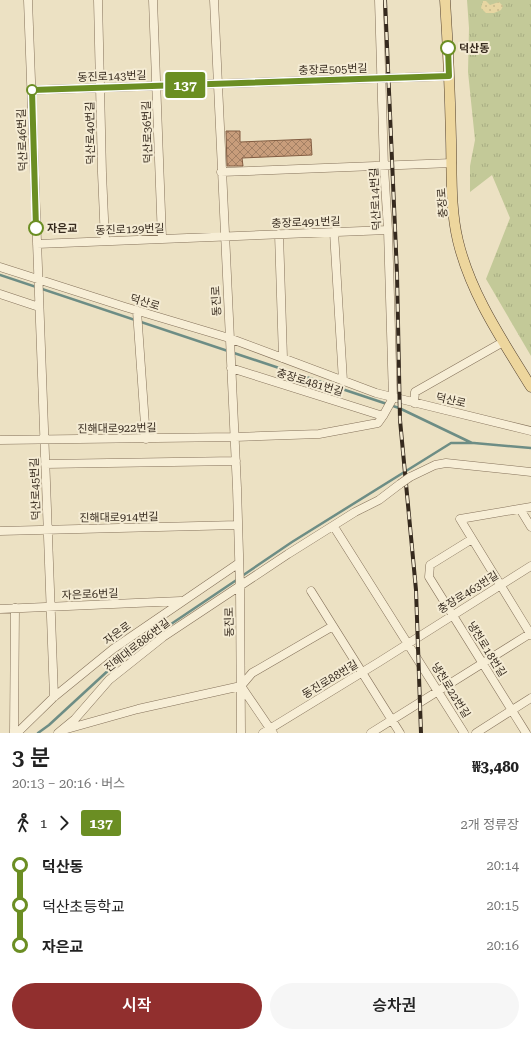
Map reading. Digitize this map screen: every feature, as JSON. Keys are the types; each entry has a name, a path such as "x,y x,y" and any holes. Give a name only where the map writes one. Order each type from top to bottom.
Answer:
{"main road":[{"name":"충장로","path":"446,0 454,214 458,242 476,291 490,321 531,387"}],"street":[{"name":"덕산로46번길","path":"28,0 38,280"},
{"name":"덕산로40번길","path":"98,0 105,241"},
{"name":"덕산로36번길","path":"153,0 162,239"},
{"name":"동진로","path":"214,0 224,236 236,461 240,587 241,733"},
{"name":"덕산로14번길","path":"379,0 393,398"},
{"name":"충장로505번길","path":"217,84 449,76"},
{"name":"동진로143번길","path":"32,90 217,84"},
{"path":"221,172 384,167 452,163"},
{"name":"충장로491번길","path":"224,236 388,230"},
{"path":"334,232 343,381"},
{"path":"279,234 283,358"},
{"name":"동진로129번길","path":"37,244 224,236"},
{"name":"덕산로","path":"0,267 137,311 229,338 376,393 531,431"},
{"name":"덕산로45번길","path":"38,280 54,697"},
{"path":"0,294 39,307"},
{"path":"137,311 146,438"},
{"path":"414,403 414,392 503,342"},
{"name":"충장로481번길","path":"231,368 384,416"},
{"path":"235,438 319,434 378,423 384,416 393,398"},
{"name":"진해대로922번길","path":"0,440 235,438"},
{"path":"45,464 236,461"},
{"name":"진해대로886번길","path":"59,732 74,719 109,680 163,637 328,529 379,500 410,478 435,465 446,463 531,472"},
{"path":"371,733 438,690 531,634 460,519 531,508"},
{"path":"520,509 531,527"},
{"name":"진해대로914번길","path":"0,531 238,525"},
{"path":"336,530 408,643"},
{"name":"냉천로18번길","path":"472,539 430,565 429,577 526,733"},
{"name":"자은로","path":"17,733 54,697 113,649 239,563"},
{"name":"충장로463번길","path":"418,637 531,566"},
{"path":"311,591 400,733"},
{"name":"자은로6번길","path":"0,609 181,602"},
{"path":"14,733 15,608"},
{"path":"59,732 138,709 241,686 252,673 333,626"},
{"name":"동진로88번길","path":"268,732 418,637"},
{"name":"냉천로22번길","path":"408,643 464,733"},
{"path":"241,686 268,732"},
{"path":"476,733 531,698"}],"green space":[{"path":"467,0 531,0 531,356 486,279 510,218 492,175 470,192 470,166 475,140 468,72 469,28"}],"sand":[{"path":"483,1 486,1 490,5 499,2 503,6 501,10 494,13 486,13 481,8"}],"building":[{"path":"226,131 240,131 240,142 311,139 312,155 242,158 243,166 227,166"}],"waterway":[{"path":"0,275 399,408 472,443"},
{"path":"242,576 292,542 451,443 474,443 531,448"},
{"path":"38,733 49,725 125,655 238,579"}],"railway":[{"path":"385,0 397,274 400,420 416,590 421,733"}],"bus line":[{"name":"137","path":"36,228 32,90 449,76 448,48"}],"place":[{"name":"덕산동","path":"448,48"},
{"name":"자은교","path":"36,228"}]}
